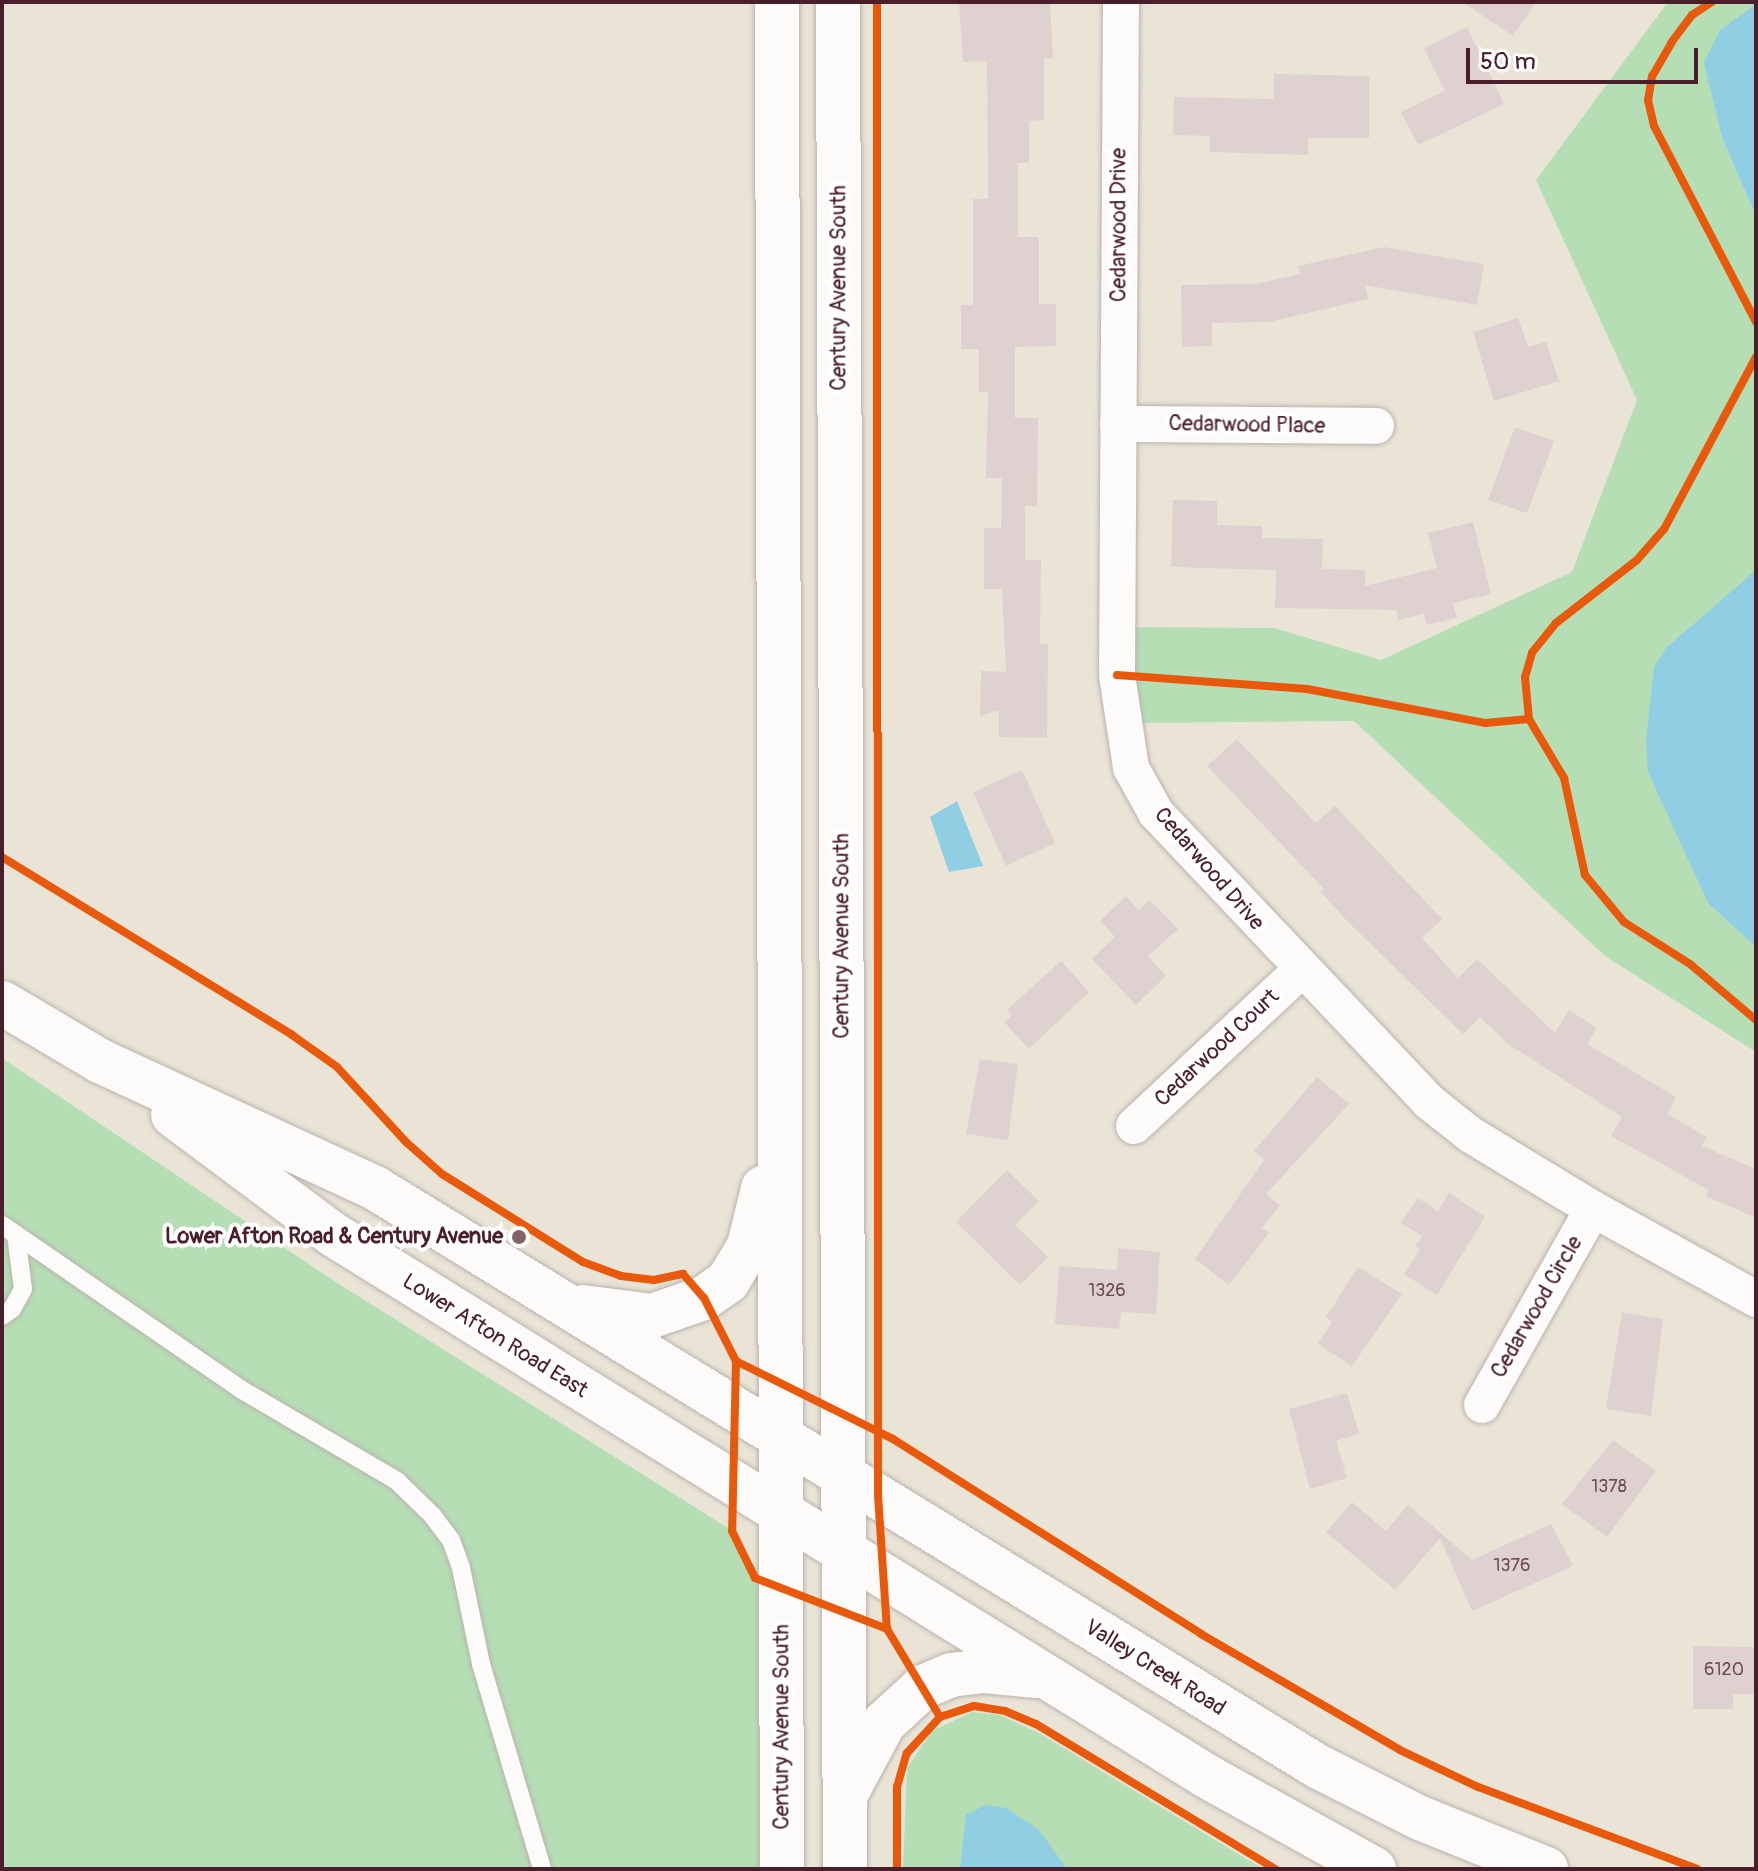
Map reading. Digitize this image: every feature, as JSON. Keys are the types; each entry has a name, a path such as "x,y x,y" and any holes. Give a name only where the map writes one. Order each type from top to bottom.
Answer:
{"main road":[{"name":"Century Avenue South","path":"777,2 782,1869"},
{"name":"Century Avenue South","path":"838,2 845,1869"},
{"name":"Lower Afton Road East","path":"2,1003 100,1061 375,1188 780,1434"},
{"name":"Lower Afton Road East","path":"100,1061 334,1235 782,1515"},
{"path":"567,1304 652,1316 704,1298 728,1281 749,1246 779,1119"},
{"name":"Valley Creek Road","path":"780,1434 1317,1766 1420,1818 1546,1869"},
{"path":"782,1515 1255,1805 1374,1869"},
{"path":"845,1796 892,1712 932,1681 984,1671 1051,1680"}],"street":[{"name":"Cedarwood Drive","path":"1121,2 1117,675 1131,768 1156,813 1300,971 1428,1101 1471,1135 1593,1209 1756,1299"},
{"name":"Cedarwood Place","path":"1118,424 1376,426"},
{"name":"Cedarwood Court","path":"1134,1126 1300,971"},
{"name":"Cedarwood Circle","path":"1482,1405 1593,1209"}],"lane":[{"path":"2,1316 12,1309 23,1289 9,1230"},
{"path":"9,1230 242,1390 397,1481 432,1515 451,1540 461,1568 481,1664 542,1869"}],"green space":[{"path":"1668,2 1756,2 1756,1052 1605,956 1354,721 1121,723 1117,627 1274,628 1381,660 1572,572 1637,400 1536,180"},
{"path":"2,1058 331,1279 736,1533 760,1576 762,1869 2,1869"},
{"path":"972,1712 1000,1715 1039,1733 1263,1869 903,1869 907,1768 932,1731"}],"water":[{"path":"1756,4 1756,216 1722,137 1704,63 1720,30"},
{"path":"1756,570 1756,947 1708,903 1648,772 1646,740 1654,667 1666,648"},
{"path":"957,801 983,866 949,872 930,817"},
{"path":"985,1805 1006,1808 1039,1830 1067,1869 960,1869 966,1815"}],"building":[{"path":"959,2 1050,2 1053,58 1044,58 1044,120 1029,121 1029,163 1018,163 1018,237 1039,237 1039,304 1056,304 1056,346 1015,347 1015,418 1038,418 1037,506 1025,506 1025,560 1041,560 1040,644 1048,644 1047,738 999,737 999,710 980,716 981,671 1006,672 1002,589 984,589 984,528 1001,528 1002,478 986,478 988,392 979,392 979,349 961,349 961,305 973,305 973,199 988,199 987,61 963,62"},
{"path":"1462,2 1536,2 1513,36"},
{"path":"1467,27 1504,104 1418,145 1401,112 1445,91 1424,48"},
{"path":"1274,74 1369,76 1369,138 1308,138 1308,155 1210,152 1210,136 1173,135 1174,97 1274,99"},
{"path":"1384,247 1484,264 1477,305 1365,285 1368,299 1269,322 1212,323 1212,346 1182,347 1181,285 1256,284 1300,274 1298,266"},
{"path":"1518,318 1528,347 1546,342 1559,381 1494,401 1473,332"},
{"path":"1515,427 1554,441 1527,513 1488,500"},
{"path":"1173,500 1217,501 1217,525 1262,526 1262,538 1323,539 1322,569 1365,570 1365,586 1437,568 1428,533 1473,522 1491,594 1453,603 1457,618 1427,625 1424,614 1398,620 1396,610 1275,608 1276,570 1171,567"},
{"path":"1237,739 1316,823 1335,806 1442,919 1422,938 1458,978 1477,959 1555,1033 1569,1010 1597,1028 1587,1044 1676,1097 1667,1114 1707,1137 1702,1146 1756,1169 1756,1218 1706,1196 1709,1190 1611,1136 1622,1117 1508,1044 1480,1017 1463,1034 1347,921 1321,892 1324,889 1207,766"},
{"path":"1022,770 1055,843 1006,866 973,792"},
{"path":"1126,896 1139,910 1150,900 1178,929 1148,956 1166,976 1136,1005 1092,959 1115,937 1100,921"},
{"path":"1061,961 1089,992 1029,1049 1004,1022 1012,1015 1007,1010"},
{"path":"980,1059 1018,1064 1008,1140 966,1134"},
{"path":"1317,1077 1349,1104 1266,1194 1280,1205 1262,1228 1269,1233 1229,1285 1195,1259 1264,1160 1254,1151"},
{"path":"1007,1170 1039,1201 1015,1225 1048,1257 1020,1285 956,1222"},
{"path":"1449,1193 1485,1217 1437,1295 1404,1274 1420,1249 1415,1246 1422,1236 1401,1223 1418,1198 1438,1211"},
{"path":"1118,1248 1160,1252 1156,1314 1121,1312 1119,1329 1055,1324 1059,1266 1117,1270"},
{"path":"1358,1267 1402,1294 1352,1366 1318,1344 1332,1322 1326,1317"},
{"path":"1622,1312 1663,1319 1651,1416 1606,1409"},
{"path":"1347,1393 1359,1434 1336,1441 1347,1478 1310,1489 1289,1409"},
{"path":"1613,1440 1656,1471 1607,1537 1562,1504"},
{"path":"1352,1502 1386,1531 1408,1505 1472,1560 1551,1524 1573,1566 1472,1611 1440,1538 1395,1590 1326,1532"},
{"path":"1693,1646 1756,1647 1756,1694 1733,1694 1733,1709 1693,1709"}],"cycle path":[{"path":"877,2 878,1495 887,1629 940,1717"},
{"path":"1712,2 1692,15 1672,42 1652,76 1648,100 1654,126 1756,322"},
{"path":"1756,357 1664,529 1637,560 1556,623 1532,653 1525,677 1529,719 1564,778 1585,875 1624,922 1690,964 1756,1020"},
{"path":"1117,675 1307,689 1485,723 1529,719"},
{"path":"2,857 292,1035 337,1067 406,1142 442,1174 583,1262 621,1276 654,1280 683,1274 704,1298 736,1361 893,1439 1201,1634 1400,1750 1478,1787 1697,1869"},
{"path":"736,1361 732,1531 755,1578 887,1629"},
{"path":"897,1869 897,1787 907,1753 940,1717 974,1706 1005,1711 1036,1724 1275,1869"}],"place":[{"name":"Lower Afton Road & Century Avenue","path":"519,1237"}]}
